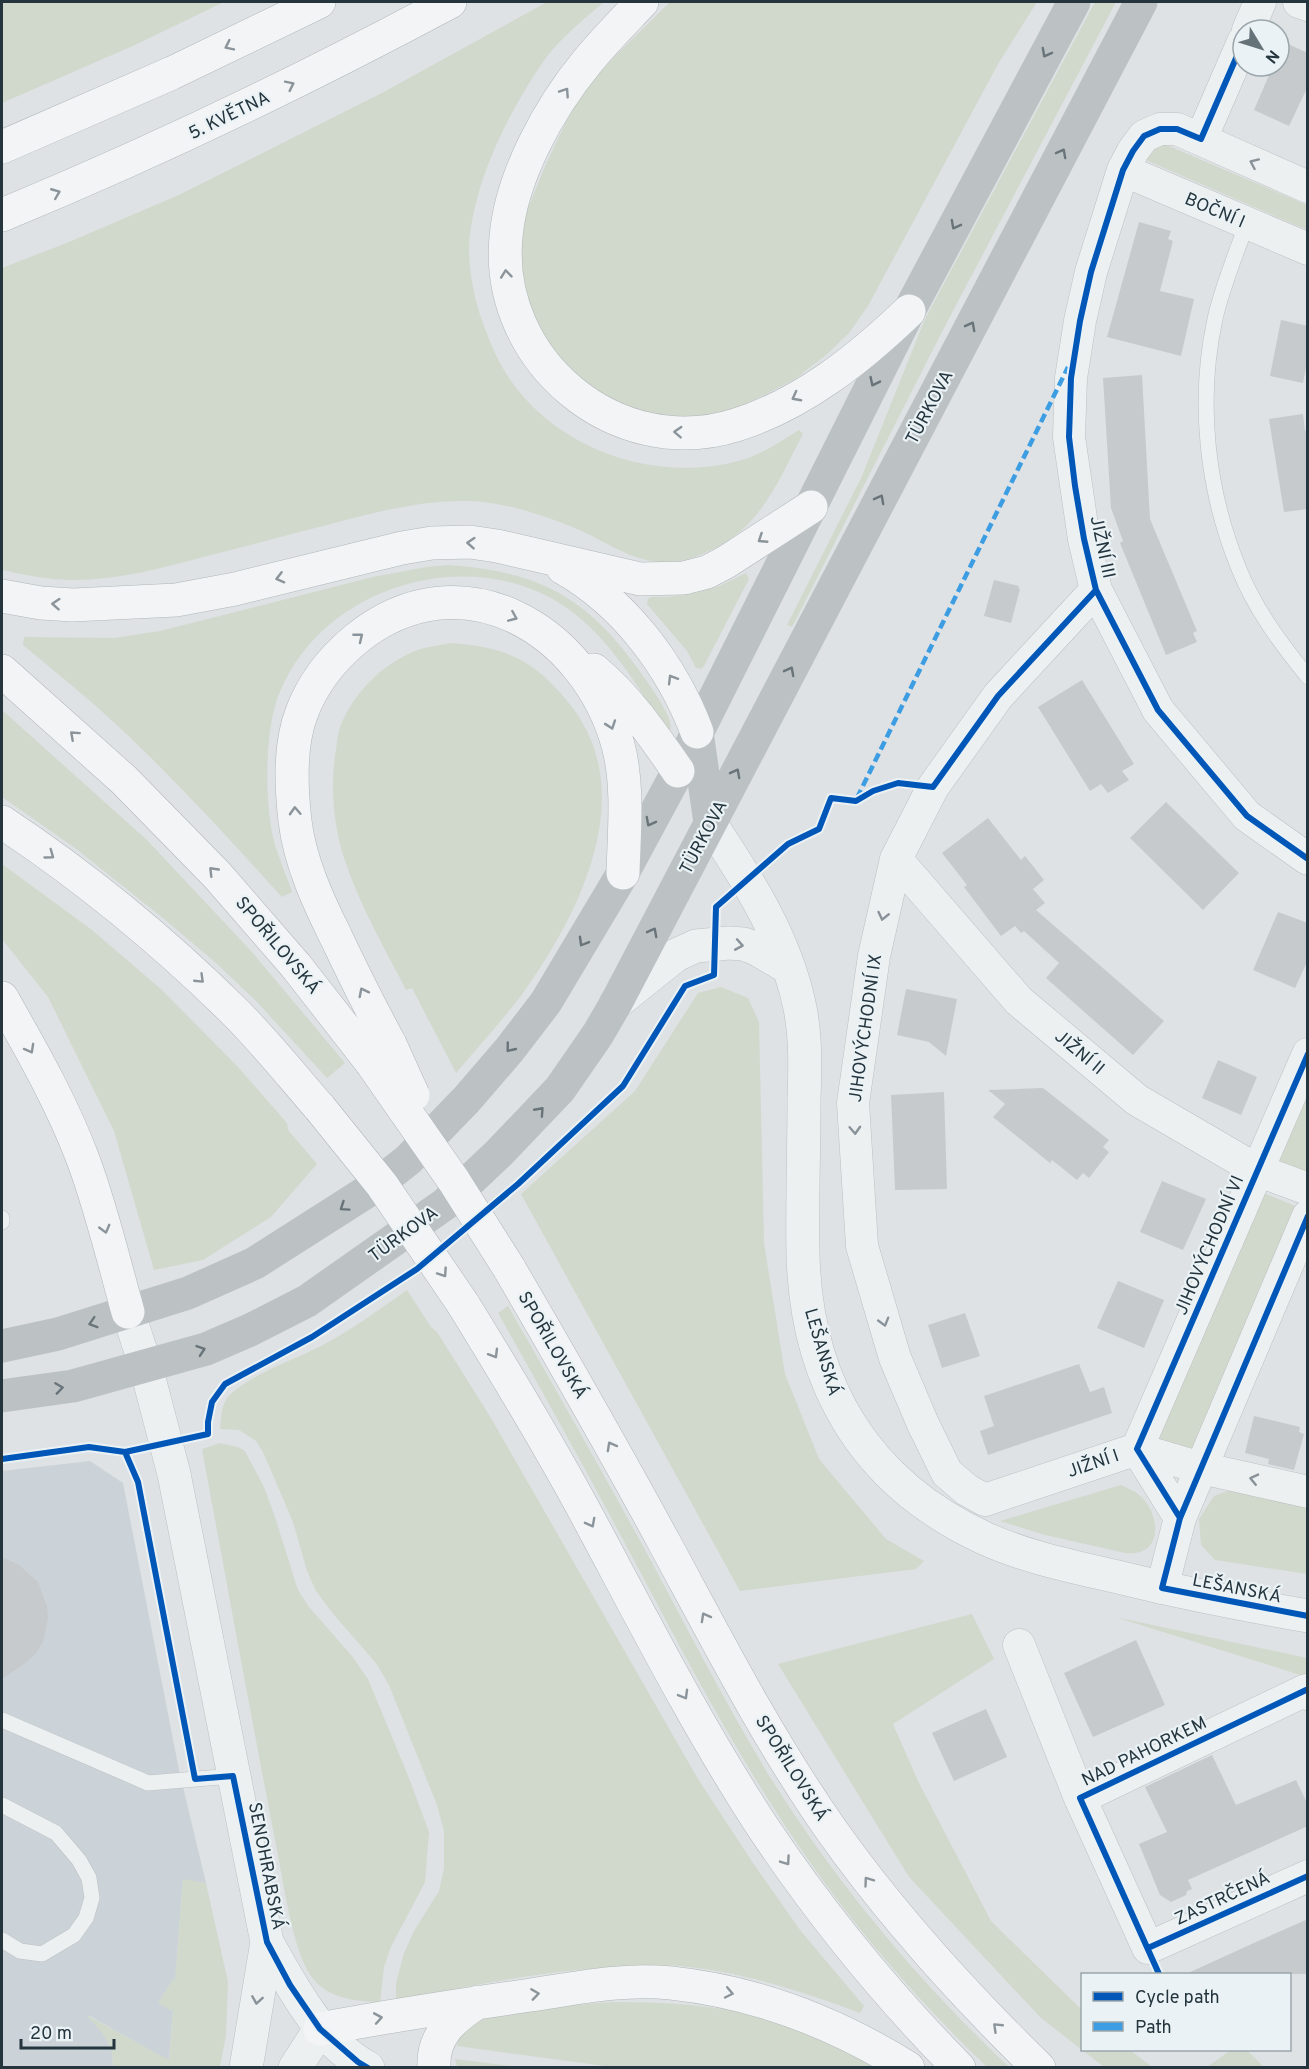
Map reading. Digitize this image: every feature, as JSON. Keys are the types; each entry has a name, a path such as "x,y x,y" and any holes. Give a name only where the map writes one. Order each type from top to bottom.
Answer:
{"highway":[{"path":"2,147 172,73 319,2"},
{"name":"5. KVĚTNA","path":"2,215 230,115 450,2"},
{"path":"642,2 587,61 549,116 519,181 509,215 505,257 506,278 512,305 526,337 550,372 588,405 634,425 685,432 710,430 736,425 776,408 814,387 880,339 909,311"},
{"path":"2,596 41,603 73,605 176,600 235,589 402,548 432,543 470,542 640,579 684,578 707,572 726,562 811,507"},
{"path":"528,553 578,577 612,604 663,664 687,704 697,732"},
{"path":"380,1053 315,893 295,822 292,761 302,713 312,690 344,649 383,620 405,610 446,602 465,602 513,616 529,624 588,665 626,700 678,771"},
{"path":"556,643 584,672 609,717 618,745 624,788 623,873"},
{"name":"SPOŘILOVSKÁ","path":"2,671 124,780 217,875 282,950 380,1053 453,1181 509,1268 572,1376 784,1758 825,1821 879,1896 926,1952 990,2020 1039,2067"},
{"path":"2,822 89,885 184,964 236,1014 320,1108 382,1185 463,1304 536,1425 721,1760 762,1825 812,1897 865,1966 959,2067"},
{"path":"2,998 61,1107 83,1161 128,1312"},
{"path":"320,2029 478,2002 620,1983 662,1982 751,1997 821,2021 848,2033 908,2067"},
{"path":"434,2067 435,2051 445,2028 478,2002"}],"main road":[{"path":"2,1346 58,1334 188,1293 255,1263 371,1189 408,1160 467,1099 510,1049 569,965 623,873 678,771 909,311 1074,2"},
{"name":"TÜRKOVA","path":"2,1396 73,1386 206,1349 307,1301 445,1204 499,1153 560,1089 598,1034 616,1003 1141,2"},
{"path":"697,732 710,823"},
{"path":"678,771 710,823"}],"street":[{"path":"1253,18 1260,2"},
{"path":"1299,2 1308,5"},
{"path":"1231,69 1201,138 1308,187"},
{"name":"JIŽNÍ III","path":"1201,138 1178,129 1160,129 1144,136 1132,151 1123,170 1091,272 1071,378 1069,436 1084,539 1096,590 1158,710 1247,816 1308,859"},
{"name":"BOČNÍ I","path":"1123,170 1308,249"},
{"name":"JIHOVÝCHODNÍ IX","path":"986,1500 967,1490 947,1473 895,1358 862,1246 853,1103 874,956 896,859 933,787 998,696 1096,590"},
{"name":"LEŠANSKÁ","path":"710,823 756,895 777,936 800,1007 805,1048 803,1257 810,1320 823,1365 840,1409 861,1442 891,1476 923,1502 985,1538 1042,1560 1162,1588 1308,1616"},
{"name":"JIŽNÍ II","path":"896,859 1019,1000 1137,1100 1257,1170 1308,1189"},
{"path":"616,1003 676,955 696,946 743,944 755,948 789,968"},
{"name":"JIHOVÝCHODNÍ VI","path":"1137,1449 1308,1053"},
{"path":"1162,1588 1180,1518 1308,1216"},
{"name":"SENOHRABSKÁ","path":"128,1312 146,1367 174,1474 267,1942 290,1985 320,2029 358,2062 368,2067"},
{"path":"1137,1449 1180,1518"},
{"name":"JIŽNÍ I","path":"986,1500 1137,1449 1201,1468 1308,1492"},
{"name":"NAD PAHORKEM","path":"1019,1645 1080,1798 1148,1948"},
{"name":"NAD PAHORKEM","path":"1080,1798 1307,1692"},
{"name":"ZASTRČENÁ","path":"1148,1948 1308,1876"},
{"path":"246,2067 267,1942"},
{"path":"295,2067 320,2029"}],"lane":[{"path":"1247,223 1215,317 1208,364 1206,418 1212,473 1222,520 1240,570 1260,610 1277,637 1308,677"},
{"path":"2,1720 148,1783 233,1776"},
{"path":"2,1805 56,1833 79,1860 89,1878 92,1898 86,1918 74,1935 42,1954 20,1951 2,1940"}],"shaded area":[{"path":"2,2 224,2 135,45 2,103"},
{"path":"547,2 604,2 564,38 543,62 508,120 481,184 471,227 469,254 472,282 487,334 509,378 530,404 555,425 583,443 613,456 645,464 678,468 710,466 750,457 772,447 799,430 803,434 783,474 761,509 748,524 714,549 692,558 675,562 660,562 632,556 577,529 524,510 482,502 452,501 386,510 124,576 64,580 2,570 2,268 181,194 380,94"},
{"path":"670,2 1037,2 998,64 868,306 849,333 826,355 795,379 743,406 712,415 684,417 653,415 627,408 574,375 540,334 521,278 519,244 526,213 571,111 589,85 615,56"},
{"path":"1095,2 1116,2 944,328 792,627 787,625 862,476 925,319"},
{"path":"1155,140 1307,205 1307,230 1148,161 1145,153"},
{"path":"449,565 513,575 563,596 585,611 606,630 646,680 665,710 671,728 669,730 663,728 633,679 596,633 567,608 527,587 484,578 439,578 395,588 355,607 320,634 292,668 274,710 268,759 269,814 275,845 292,892 282,897 145,752 97,707 23,645 24,637 114,638 160,631 373,577"},
{"path":"746,573 749,579 704,666 701,669 696,668 687,651 647,604 648,599 690,594 717,587"},
{"path":"451,643 503,652 530,665 555,687 568,702 590,737 600,774 601,812 595,851 582,889 564,926 523,993 456,1073 412,988 406,990 357,892 340,844 333,790 334,763 340,727 363,689 385,668 410,653"},
{"path":"2,710 147,840 252,952 345,1063 327,1078 256,1001 216,963 75,848 2,797"},
{"path":"2,864 92,930 162,990 239,1068 287,1123 288,1130 317,1164 271,1217 203,1260 154,1270 114,1131 48,997 2,939"},
{"path":"721,987 748,998 759,1022 764,1243 785,1374 819,1459 886,1539 924,1561 916,1569 740,1591 521,1194 635,1091 698,993"},
{"path":"1307,1079 1307,1184 1269,1169"},
{"path":"1259,1191 1302,1209 1196,1451 1157,1440"},
{"path":"407,1290 431,1327 437,1332 491,1418 698,1779 800,1930 864,2006 860,2013 794,1990 749,1978 675,1966 547,1973 396,2000 396,1983 404,1953 414,1931 439,1891 444,1869 444,1831 437,1805 389,1685 376,1663 316,1591 307,1571 293,1522 263,1452 256,1441 239,1430 220,1429 227,1398 245,1383 342,1334"},
{"path":"508,1306 615,1495 708,1669 770,1777 796,1817 880,1930 975,2034 1009,2067 987,2067 938,2018 869,1940 827,1886 783,1823 717,1714 498,1313"},
{"path":"220,1443 245,1451 264,1487 298,1590 309,1607 352,1656 368,1679 429,1832 425,1882 391,1947 384,1967 380,2002 342,1997 325,1990 311,1976 298,1948 284,1891 202,1449"},
{"path":"90,1461 123,1483 179,1770 206,1883 183,1880 169,2061 88,2015 107,2037 112,2048 113,2067 2,2067 2,1471"},
{"path":"1121,1485 1136,1493 1146,1502 1155,1522 1153,1541 1147,1548 1138,1552 1125,1553 1045,1535 1000,1521"},
{"path":"1235,1488 1307,1506 1307,1574 1215,1560 1201,1545 1199,1519 1214,1496"},
{"path":"972,1614 994,1659 893,1724 919,1783 991,1921 1081,2009 1081,2049 1041,2018 909,1877 778,1664"},
{"path":"1115,1617 1307,1658 1307,1677"},
{"path":"183,1879 206,1883 228,1982 226,2035 220,2067 113,2067 109,2044 85,2014 169,2060 173,2009 171,2011 158,2003 173,1979 175,1980"},
{"path":"612,2002 683,2004 751,2015 808,2032 886,2067 620,2068 457,2046 459,2038 475,2020 548,2007"},
{"path":"1083,2051 1131,2051 1152,2067 1104,2067"},
{"path":"1230,2051 1248,2051 1264,2067 1207,2067"},
{"path":"455,2059 518,2067 457,2067"}],"building":[{"path":"1291,46 1308,53 1308,86 1289,126 1254,110 1268,78 1291,78"},
{"path":"1139,222 1171,231 1168,239 1173,241 1160,291 1194,299 1181,356 1107,337"},
{"path":"1281,320 1308,326 1308,357 1303,383 1270,376"},
{"path":"1142,375 1150,519 1197,631 1193,633 1197,642 1166,655 1120,543 1123,541 1111,508 1103,378"},
{"path":"1303,414 1305,431 1308,430 1308,509 1284,512 1269,419"},
{"path":"994,580 1019,586 1011,623 984,616"},
{"path":"1082,680 1134,764 1122,771 1129,780 1108,793 1101,784 1090,791 1038,707"},
{"path":"1166,802 1239,873 1203,910 1130,838"},
{"path":"988,818 1021,860 1025,856 1044,880 1033,889 1045,903 1036,910 1164,1021 1133,1055 1046,978 1059,963 1024,931 1021,933 1015,926 1001,936 964,887 967,885 942,853"},
{"path":"1278,912 1308,923 1308,960 1295,988 1253,970"},
{"path":"906,989 957,999 946,1056 929,1042 897,1035"},
{"path":"1218,1060 1257,1077 1241,1115 1202,1098"},
{"path":"1043,1088 1109,1140 1103,1147 1109,1152 1089,1178 1083,1173 1077,1180 1052,1160 1050,1163 993,1117 1005,1104 988,1090"},
{"path":"944,1092 947,1189 895,1190 891,1095"},
{"path":"1162,1181 1206,1199 1183,1250 1140,1232"},
{"path":"1118,1281 1164,1300 1144,1348 1097,1328"},
{"path":"965,1313 980,1356 942,1368 928,1325"},
{"path":"1079,1364 1090,1392 1104,1387 1112,1413 988,1455 980,1431 994,1426 984,1396"},
{"path":"1254,1416 1300,1427 1299,1432 1304,1434 1294,1470 1268,1464 1269,1459 1245,1453"},
{"path":"2,1557 19,1565 38,1582 47,1606 48,1618 43,1642 36,1653 2,1679"},
{"path":"1136,1640 1165,1705 1093,1737 1064,1673"},
{"path":"986,1709 1007,1757 954,1781 932,1733"},
{"path":"1212,1755 1236,1805 1296,1780 1308,1805 1308,1826 1188,1880 1192,1889 1187,1891 1186,1895 1171,1902 1160,1895 1139,1844 1167,1832 1145,1787"},
{"path":"1308,1919 1308,1974 1188,1973"}],"marked path":[{"path":"857,798 1068,367"}],"cycle path":[{"path":"1231,70 1201,139 1177,129 1160,129 1144,136 1123,170 1091,272 1080,321 1071,378 1069,437 1084,539 1096,590 1158,710 1247,816 1308,859"},
{"path":"2,1459 89,1447 125,1452 208,1434 212,1402 225,1384 312,1337 417,1269 518,1184 623,1086 685,986 714,975 716,907 788,844 819,829 831,798 856,801 873,791 898,783 933,787 998,696 1096,590"},
{"path":"1180,1518 1137,1449 1308,1054"},
{"path":"1308,1216 1180,1518 1162,1588 1308,1616"},
{"path":"125,1452 138,1482 195,1779 233,1776 267,1942 290,1985 320,2029 368,2068"},
{"path":"1159,1973 1080,1798 1306,1690"},
{"path":"1148,1948 1308,1876"}]}
